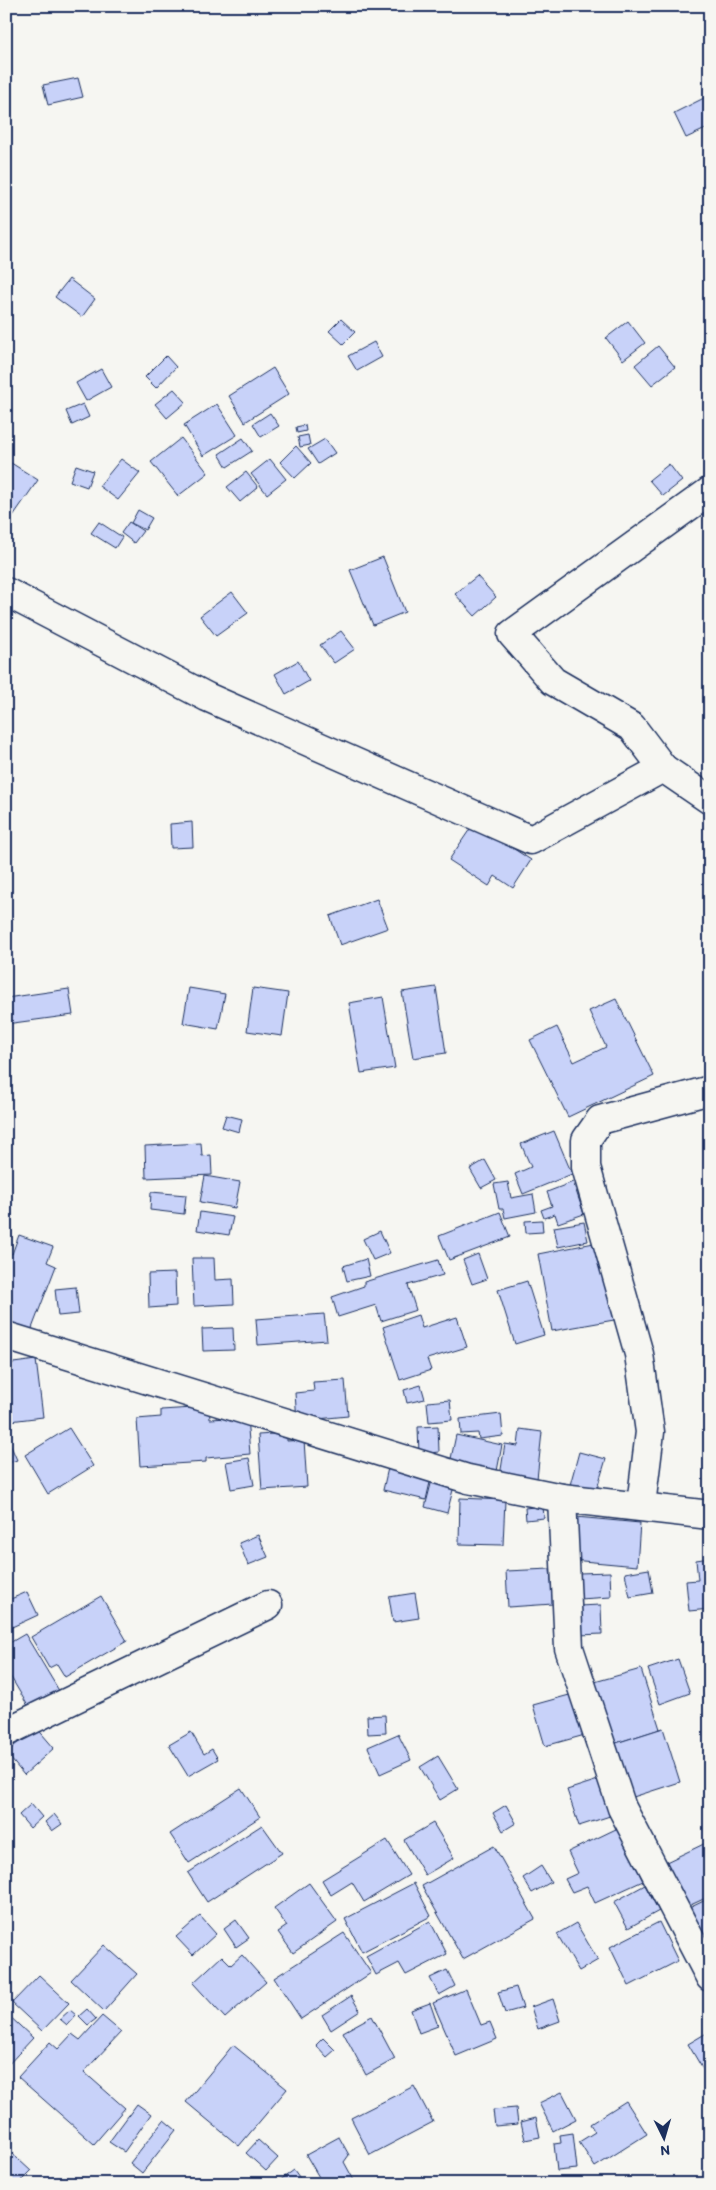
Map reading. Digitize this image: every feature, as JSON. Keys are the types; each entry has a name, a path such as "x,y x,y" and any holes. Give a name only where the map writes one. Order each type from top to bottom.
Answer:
{"street":[{"path":"710,491 512,634 553,681 632,727 663,768 710,800"},
{"path":"6,592 207,697 531,840 663,768"},
{"path":"641,1505 650,1432 639,1354 586,1167 586,1140 600,1120 710,1090"},
{"path":"6,1336 468,1479 562,1498 641,1505 710,1515"},
{"path":"562,1498 569,1648 622,1808 710,1976"},
{"path":"6,1732 268,1605"}],"building":[{"path":"78,78 83,97 48,105 43,85"},
{"path":"710,95 710,127 686,138 674,113"},
{"path":"69,279 95,299 82,317 55,297"},
{"path":"341,319 355,332 343,344 329,331"},
{"path":"628,321 645,343 623,360 606,338"},
{"path":"374,342 382,357 357,371 348,356"},
{"path":"658,346 675,367 652,385 635,365"},
{"path":"166,356 176,367 156,388 145,377"},
{"path":"273,368 289,394 245,422 229,396"},
{"path":"101,369 111,387 86,401 76,383"},
{"path":"174,389 186,402 167,418 155,404"},
{"path":"83,404 89,417 72,425 66,411"},
{"path":"217,404 237,435 203,456 184,425"},
{"path":"270,413 279,426 261,437 253,424"},
{"path":"305,425 306,431 297,433 296,427"},
{"path":"308,435 310,445 300,447 298,437"},
{"path":"181,438 208,473 178,496 151,462"},
{"path":"243,438 252,451 227,467 219,454"},
{"path":"325,439 335,453 318,464 308,449"},
{"path":"296,446 311,463 295,478 280,462"},
{"path":"121,459 140,473 118,500 99,486"},
{"path":"270,459 286,479 267,494 251,474"},
{"path":"8,461 38,480 13,516 6,511 6,464"},
{"path":"669,464 682,481 663,496 649,480"},
{"path":"76,465 93,471 87,487 70,481"},
{"path":"246,472 258,487 240,502 227,487"},
{"path":"138,510 152,518 145,530 131,523"},
{"path":"99,522 122,537 115,548 91,533"},
{"path":"129,522 143,531 134,543 121,533"},
{"path":"383,557 405,612 373,625 350,570"},
{"path":"477,576 496,597 475,616 455,594"},
{"path":"232,592 248,613 216,636 200,616"},
{"path":"341,631 355,649 334,663 320,645"},
{"path":"298,661 309,681 286,694 275,674"},
{"path":"192,822 193,847 171,848 170,824"},
{"path":"474,823 531,860 513,888 495,876 489,886 449,860"},
{"path":"377,899 388,928 340,945 330,916"},
{"path":"436,987 446,1053 413,1058 402,992"},
{"path":"189,988 225,994 218,1029 183,1023"},
{"path":"253,988 288,993 282,1036 247,1031"},
{"path":"69,989 73,1015 6,1024 6,998"},
{"path":"383,997 395,1068 361,1073 349,1003"},
{"path":"616,999 654,1076 568,1117 530,1040 557,1027 574,1062 606,1047 589,1011"},
{"path":"226,1115 242,1119 239,1132 222,1127"},
{"path":"554,1131 572,1174 523,1194 515,1174 531,1167 521,1144"},
{"path":"201,1143 202,1156 211,1155 212,1175 146,1178 145,1146"},
{"path":"485,1160 496,1180 481,1188 470,1169"},
{"path":"205,1176 240,1182 235,1208 200,1202"},
{"path":"508,1182 511,1198 533,1194 536,1212 505,1218 503,1209 499,1209 494,1184"},
{"path":"573,1182 584,1214 558,1223 555,1214 544,1218 541,1210 552,1206 547,1192"},
{"path":"151,1192 186,1195 184,1214 150,1210"},
{"path":"200,1212 233,1217 229,1235 197,1230"},
{"path":"500,1212 510,1237 449,1260 439,1236"},
{"path":"542,1220 543,1232 526,1233 525,1221"},
{"path":"584,1222 588,1241 558,1247 554,1227"},
{"path":"380,1231 390,1253 373,1260 363,1239"},
{"path":"19,1235 53,1247 47,1262 56,1266 29,1336 6,1328 6,1251 12,1254"},
{"path":"599,1242 614,1320 552,1331 538,1254"},
{"path":"478,1254 487,1279 472,1284 463,1260"},
{"path":"192,1258 214,1258 215,1280 233,1279 234,1304 194,1306"},
{"path":"366,1259 370,1276 347,1281 343,1266"},
{"path":"438,1260 443,1275 408,1285 416,1310 381,1321 376,1305 338,1317 332,1297 364,1286 364,1282"},
{"path":"175,1273 176,1306 149,1308 148,1274"},
{"path":"527,1281 544,1335 515,1344 498,1290"},
{"path":"76,1287 79,1314 58,1316 55,1289"},
{"path":"324,1314 327,1340 258,1345 256,1319"},
{"path":"418,1315 422,1328 457,1317 467,1347 427,1359 431,1370 400,1380 383,1327"},
{"path":"233,1328 234,1350 203,1351 202,1329"},
{"path":"36,1360 43,1417 10,1421 6,1390 6,1364"},
{"path":"345,1380 348,1416 297,1421 295,1393 314,1391 313,1382"},
{"path":"421,1385 425,1399 407,1403 404,1390"},
{"path":"450,1400 452,1420 429,1422 427,1402"},
{"path":"209,1407 210,1419 247,1417 250,1454 206,1458 206,1462 140,1466 137,1419 161,1417 161,1410"},
{"path":"501,1414 503,1436 479,1439 478,1433 461,1434 460,1419"},
{"path":"438,1426 439,1452 419,1454 418,1427"},
{"path":"69,1428 93,1466 48,1494 25,1455"},
{"path":"520,1429 542,1432 537,1479 500,1476 505,1444 518,1446"},
{"path":"287,1433 287,1441 304,1440 307,1487 262,1490 258,1435"},
{"path":"6,1435 17,1460 6,1464"},
{"path":"456,1435 502,1445 497,1471 449,1468"},
{"path":"579,1452 606,1459 596,1492 570,1485"},
{"path":"249,1458 254,1485 231,1489 226,1462"},
{"path":"388,1468 431,1478 426,1500 383,1490"},
{"path":"432,1480 454,1486 447,1513 425,1507"},
{"path":"460,1498 505,1500 503,1545 459,1544"},
{"path":"543,1506 544,1518 526,1520 525,1508"},
{"path":"576,1517 640,1523 637,1566 572,1560"},
{"path":"258,1535 268,1557 248,1565 239,1543"},
{"path":"710,1558 710,1609 689,1611 686,1581 698,1580 696,1560"},
{"path":"550,1569 553,1604 508,1607 506,1571"},
{"path":"649,1569 653,1593 630,1597 625,1573"},
{"path":"610,1572 611,1597 580,1599 579,1573"},
{"path":"27,1592 38,1615 12,1627 6,1615 6,1601"},
{"path":"415,1593 419,1618 393,1622 389,1597"},
{"path":"101,1596 127,1641 65,1677 57,1664 49,1668 31,1637"},
{"path":"601,1605 602,1634 579,1635 578,1606"},
{"path":"25,1634 61,1694 31,1711 6,1669 6,1645"},
{"path":"678,1659 690,1693 660,1704 648,1669"},
{"path":"641,1669 660,1729 610,1745 591,1683"},
{"path":"573,1694 585,1735 545,1746 533,1705"},
{"path":"385,1715 386,1733 368,1734 367,1716"},
{"path":"36,1727 54,1748 24,1775 6,1753"},
{"path":"663,1728 680,1782 627,1799 610,1745"},
{"path":"191,1732 204,1754 212,1749 218,1759 188,1776 169,1745"},
{"path":"398,1734 411,1760 380,1774 368,1747"},
{"path":"710,1753 710,1776 708,1776 704,1755"},
{"path":"438,1756 458,1789 440,1800 420,1767"},
{"path":"601,1779 613,1815 579,1826 567,1790"},
{"path":"241,1788 260,1817 189,1863 170,1834"},
{"path":"31,1804 42,1817 30,1828 19,1815"},
{"path":"506,1805 516,1823 503,1831 493,1813"},
{"path":"54,1814 62,1824 52,1831 45,1822"},
{"path":"433,1823 454,1858 425,1875 404,1840"},
{"path":"262,1825 282,1853 207,1902 188,1873"},
{"path":"618,1828 643,1881 595,1903 587,1886 572,1892 565,1879 578,1873 568,1852"},
{"path":"387,1840 409,1875 364,1902 352,1882 331,1895 322,1880"},
{"path":"710,1841 710,1896 682,1909 660,1865"},
{"path":"494,1846 535,1919 463,1959 422,1886"},
{"path":"541,1866 551,1882 532,1893 523,1878"},
{"path":"309,1883 337,1922 293,1953 278,1932 287,1926 274,1908"},
{"path":"414,1883 431,1916 362,1952 345,1919"},
{"path":"645,1885 659,1911 628,1928 614,1902"},
{"path":"710,1898 710,1941 702,1945 685,1910"},
{"path":"200,1916 216,1934 193,1955 176,1937"},
{"path":"236,1920 249,1938 236,1947 224,1929"},
{"path":"430,1921 447,1954 406,1975 399,1963 376,1975 366,1956"},
{"path":"659,1922 678,1961 629,1986 610,1947"},
{"path":"576,1923 598,1960 579,1971 557,1934"},
{"path":"344,1933 371,1973 301,2019 274,1978"},
{"path":"104,1945 137,1974 104,2011 71,1980"},
{"path":"242,1955 266,1982 225,2018 193,1983 222,1956 231,1965"},
{"path":"447,1970 455,1986 439,1995 430,1978"},
{"path":"39,1975 69,2003 42,2031 12,2003"},
{"path":"516,1987 523,2008 505,2013 498,1992"},
{"path":"466,1989 481,2025 490,2022 497,2039 456,2056 433,2003"},
{"path":"351,1996 360,2011 331,2030 322,2015"},
{"path":"553,1999 560,2021 538,2029 531,2007"},
{"path":"430,2003 438,2026 419,2033 411,2010"},
{"path":"87,2009 96,2019 88,2025 79,2016"},
{"path":"70,2010 76,2015 67,2025 60,2019"},
{"path":"6,2013 33,2038 6,2067"},
{"path":"102,2016 121,2032 84,2072 125,2108 94,2144 18,2077 50,2042 58,2049 72,2034 80,2040"},
{"path":"372,2016 395,2059 366,2075 343,2032"},
{"path":"710,2031 710,2077 708,2078 688,2044"},
{"path":"323,2038 335,2050 327,2057 316,2045"},
{"path":"233,2045 287,2089 239,2146 186,2102"},
{"path":"414,2086 433,2122 370,2155 351,2118"},
{"path":"562,2092 576,2119 553,2131 539,2103"},
{"path":"626,2101 647,2134 595,2167 579,2142 595,2132 590,2124"},
{"path":"137,2104 151,2114 124,2152 109,2142"},
{"path":"516,2108 518,2124 495,2126 493,2110"},
{"path":"536,2118 540,2137 525,2140 521,2122"},
{"path":"164,2120 176,2130 142,2173 130,2163"},
{"path":"573,2133 577,2169 557,2171 554,2144 561,2143 560,2135"},
{"path":"339,2137 349,2155 344,2162 356,2184 323,2184 306,2155"},
{"path":"258,2140 278,2158 266,2171 246,2153"},
{"path":"6,2148 31,2171 18,2184 6,2184"},
{"path":"294,2170 304,2184 275,2184"}]}
